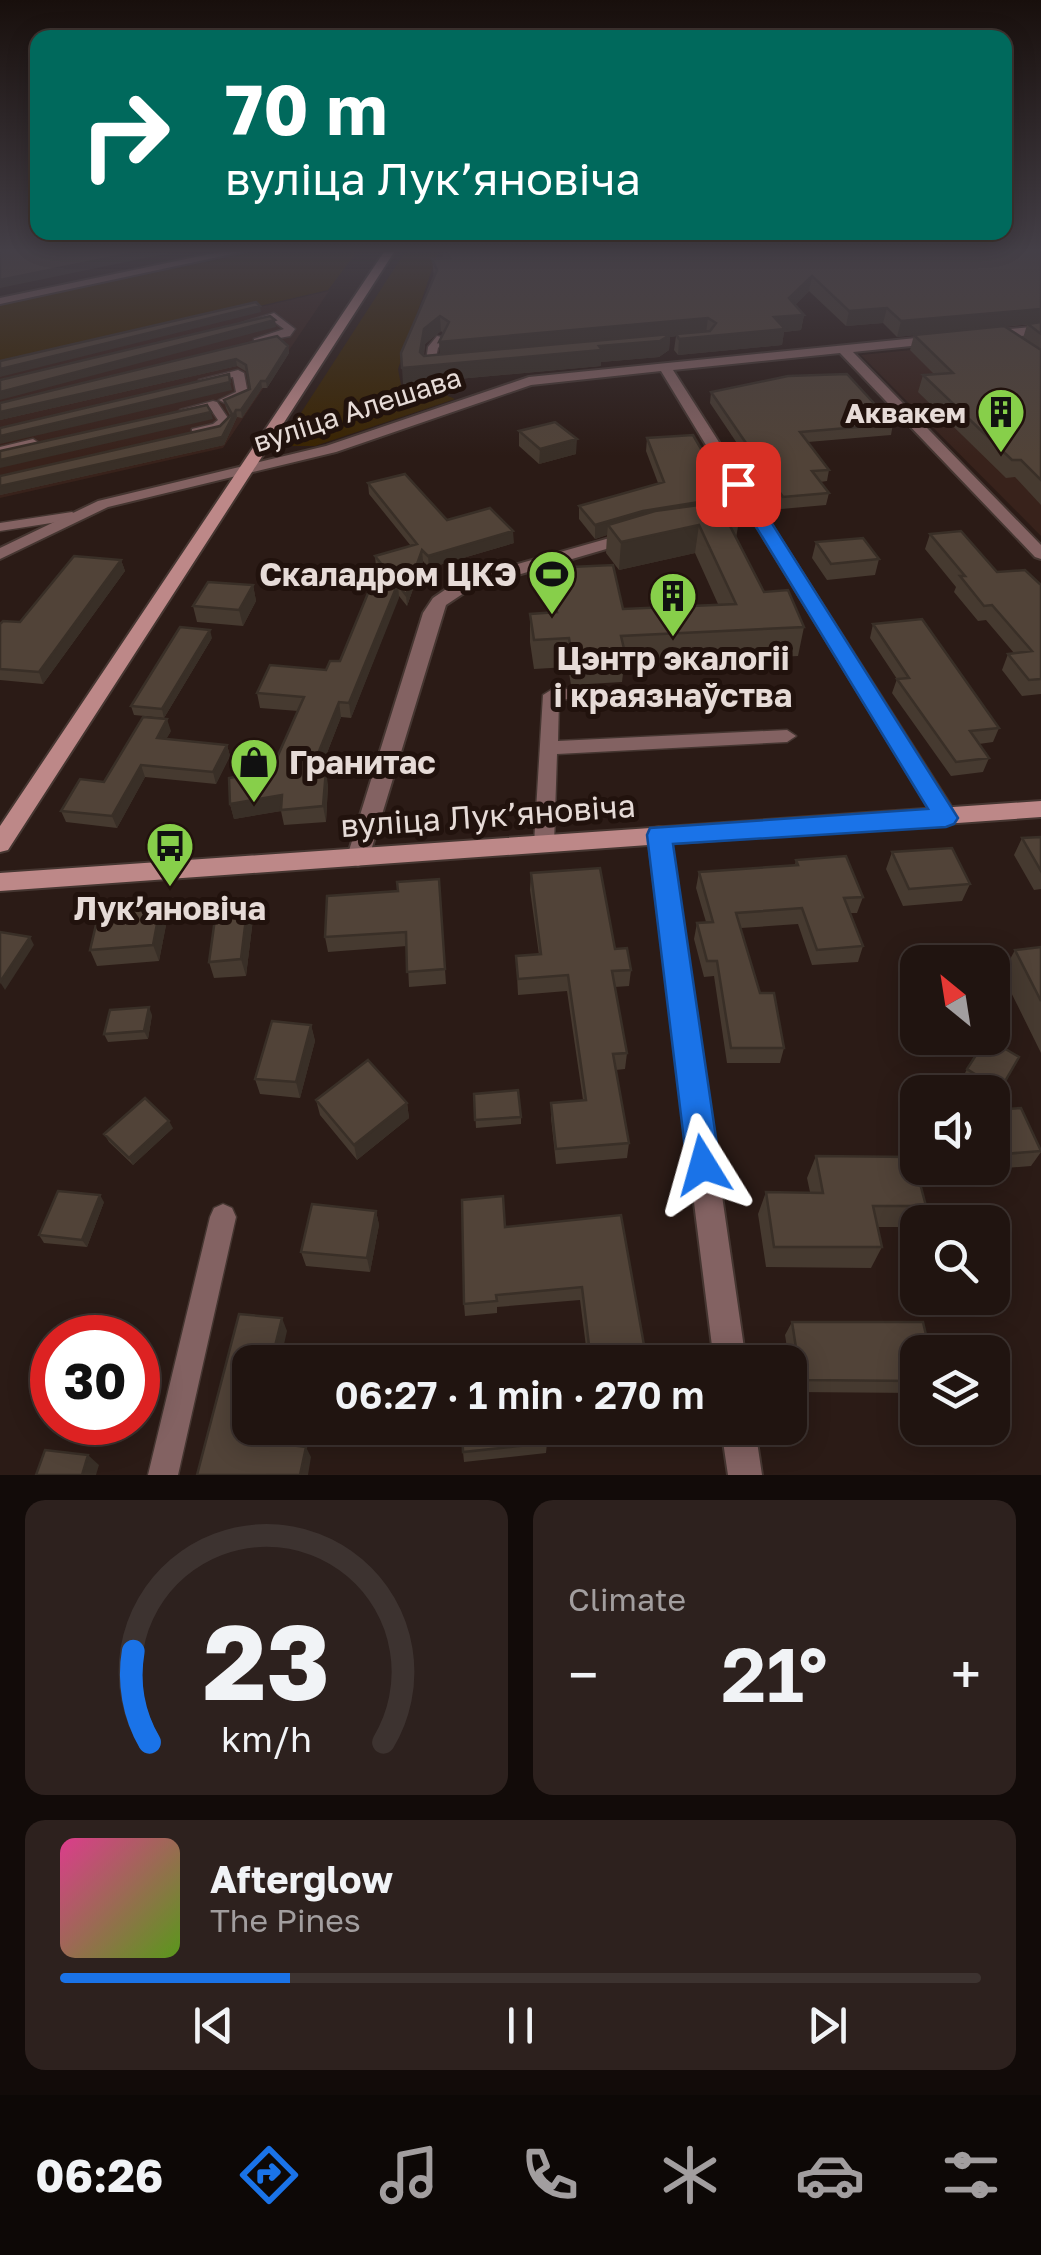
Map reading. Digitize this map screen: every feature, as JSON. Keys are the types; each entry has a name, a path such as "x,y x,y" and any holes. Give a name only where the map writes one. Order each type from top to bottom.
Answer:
{"main road":[{"path":"0,844 346,318"},
{"name":"вуліца Лукʼяновіча","path":"0,882 1041,810"}],"street":[{"path":"967,338 1041,330"},
{"name":"вуліца Алешава","path":"0,554 72,516 117,500 331,449 529,381 949,339"},
{"path":"843,349 1041,554"},
{"path":"663,365 946,818"},
{"path":"698,521 758,514"},
{"path":"358,858 432,613 439,602 464,585 650,531"},
{"path":"659,835 728,1345"},
{"path":"740,1445 744,1475"}],"lane":[{"path":"238,325 267,318"},
{"path":"248,343 286,334 290,328 276,318"},
{"path":"1002,334 1026,352"},
{"path":"441,338 433,347 429,366 449,365"},
{"path":"174,412 242,394 238,372 183,385"},
{"path":"181,435 217,427 224,421 213,404"},
{"path":"0,451 39,442"},
{"path":"0,527 72,516"},
{"path":"544,844 551,695 582,693"},
{"path":"548,748 787,736"},
{"path":"163,1475 223,1217"}],"shaded area":[{"path":"0,318 208,318 0,366"},
{"path":"214,318 311,318 223,448 0,498 0,368"},
{"path":"362,318 415,318 398,369 401,385 425,386 455,399 315,446 286,446 286,436"},
{"path":"1041,337 1041,536 861,355"}],"building":[{"path":"187,318 211,318 0,369 0,361"},
{"path":"262,318 275,320 0,392 0,380"},
{"path":"416,318 438,318 424,329 420,352 424,356 671,334 660,341 599,346 602,350 402,368 401,353"},
{"path":"443,318 775,318 785,329 679,339 676,334 710,331 716,323 708,318 439,342 449,322"},
{"path":"898,318 938,318 901,321"},
{"path":"1041,322 1041,334 1028,324"},
{"path":"1004,326 1041,350 1041,480 1021,460 1012,460 923,375 953,373 914,335"},
{"path":"277,336 288,346 266,381 261,381 241,410 236,410 222,437 0,486 0,476 220,426 232,414 224,400 250,389 246,365 236,359 0,412 0,403"},
{"path":"229,374 230,382 0,436 0,428"},
{"path":"847,374 893,424 800,432 829,470 812,471 829,493 783,497 711,392 788,376"},
{"path":"207,405 211,412 0,460 0,451"},
{"path":"555,422 577,439 540,449 519,431"},
{"path":"693,435 724,488 713,489 718,499 643,511 595,525 579,506 664,482 647,438"},
{"path":"405,474 447,520 490,508 513,531 428,556 422,550 406,595 375,556 417,544 368,483"},
{"path":"728,501 739,521 728,522 764,592 788,590 804,627 621,636 625,653 572,656 569,638 534,640 530,614 557,612 549,568 613,565 623,609 736,604 699,525 621,542 608,525 655,511"},
{"path":"961,531 997,572 1025,570 1041,585 1041,679 1029,680 1008,654 1032,651 992,605 984,606 930,534"},
{"path":"863,538 879,559 831,564 816,542"},
{"path":"74,556 121,560 39,672 0,669 0,624 20,622"},
{"path":"373,581 398,583 349,703 339,702 311,771 326,770 323,806 281,810 282,795 230,804 229,778 271,771 304,697 257,693 270,665 326,670 330,661 340,661"},
{"path":"208,582 253,585 239,610 193,606"},
{"path":"922,619 999,728 970,731 989,758 956,762 897,679 909,678 873,624"},
{"path":"180,627 210,630 162,709 131,706"},
{"path":"143,717 167,719 157,738 227,745 213,772 141,765 112,816 61,811 80,779 104,782"},
{"path":"1041,837 1041,871 1022,838"},
{"path":"952,848 970,884 909,889 892,852"},
{"path":"846,856 863,897 844,898 863,946 817,950 802,908 736,913 760,993 774,993 784,1048 731,1048 717,961 707,961 697,923 713,922 699,872 798,865 796,860"},
{"path":"600,868 615,949 627,948 631,970 612,971 627,1053 613,1054 629,1143 556,1149 551,1103 586,1100 568,975 518,979 516,956 541,954 531,873"},
{"path":"439,879 445,969 407,972 406,932 325,937 327,896 398,891 397,882"},
{"path":"248,902 241,959 209,962 217,904"},
{"path":"160,908 153,945 90,950 99,912"},
{"path":"0,932 30,937 0,982"},
{"path":"1041,947 1041,1001 1015,950"},
{"path":"149,1007 144,1031 104,1034 110,1010"},
{"path":"272,1021 311,1025 296,1082 255,1079"},
{"path":"1010,1052 1019,1057 1009,1075 976,1075 967,1069 976,1055 1010,1055"},
{"path":"368,1060 407,1103 354,1145 316,1100"},
{"path":"518,1090 521,1117 475,1120 474,1094"},
{"path":"145,1098 169,1121 129,1158 104,1134"},
{"path":"1021,1108 1041,1151 1010,1154 1010,1109"},
{"path":"816,1156 900,1157 900,1185 920,1185 926,1205 873,1206 882,1247 774,1247 766,1192 823,1193"},
{"path":"58,1191 100,1195 82,1240 39,1235"},
{"path":"503,1196 505,1227 621,1215 644,1345 589,1345 582,1287 496,1295 497,1301 464,1304 462,1200"},
{"path":"312,1204 376,1211 367,1258 301,1252"},
{"path":"239,1314 282,1318 275,1345 232,1345 232,1445 306,1447 300,1475 197,1475"},
{"path":"792,1322 923,1322 926,1335 900,1335 900,1381 807,1380 807,1345 796,1345"},
{"path":"463,1445 528,1445 463,1452"},
{"path":"45,1450 88,1455 82,1475 36,1475"}],"place":[{"name":"Аквакем","path":"1001,454"},
{"name":"Скаладром ЦКЭ","path":"552,616"},
{"name":"Цэнтр экалогіі і краязнаўства","path":"673,638"},
{"name":"Гранитас","path":"254,804"},
{"name":"Лукʼяновіча","path":"170,888"}],"route":[{"path":"703,1165 659,835 946,818 738,484"}]}
